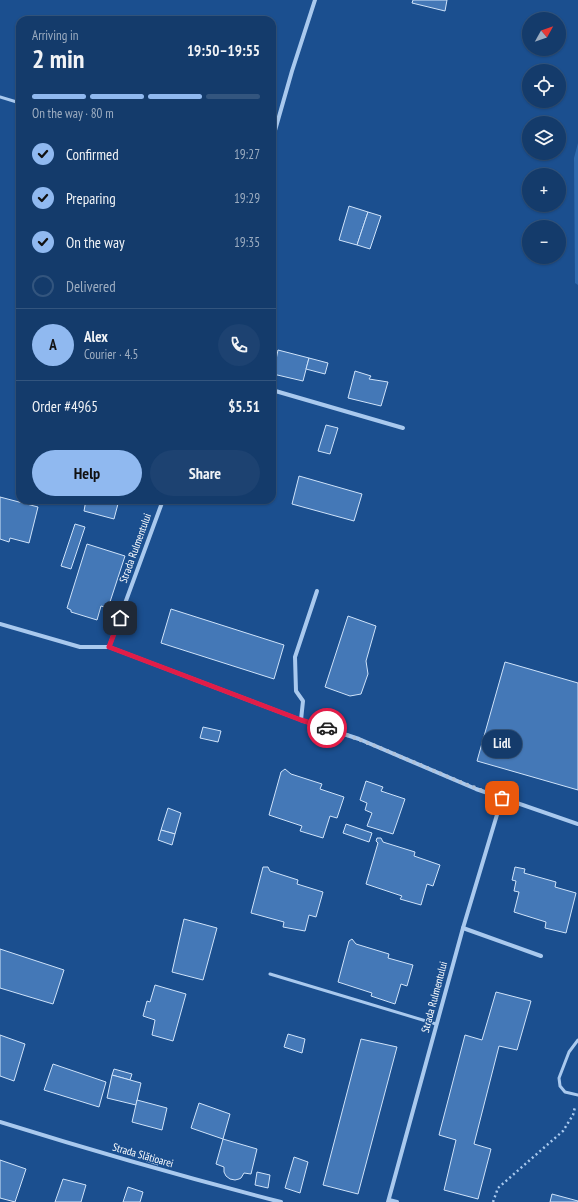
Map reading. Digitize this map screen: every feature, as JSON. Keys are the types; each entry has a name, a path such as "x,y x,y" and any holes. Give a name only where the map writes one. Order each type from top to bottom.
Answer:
{"street":[{"path":"276,127 315,0"},
{"path":"276,391 403,428"},
{"name":"Strada Rulmentului","path":"109,647 162,504"},
{"path":"301,720 303,701 296,690 295,657 317,591"},
{"path":"0,624 80,647 109,647 301,720 359,739 476,789 578,824"},
{"name":"Strada Rulmentului","path":"389,1201 462,928 502,798"},
{"path":"462,928 541,956"},
{"name":"Strada Slătioarei","path":"0,1122 87,1149 281,1202"},
{"path":"389,1201 397,1202"}],"lane":[{"path":"0,97 16,102"},
{"path":"270,974 436,1024"},
{"path":"578,1040 569,1052 559,1078 560,1086 566,1092 578,1095"}],"path":[{"path":"493,1202 498,1188 563,1131 573,1115 578,1095"}],"shaded area":[{"path":"578,143 578,285 575,283 574,158"}],"building":[{"path":"413,0 447,0 445,11 412,3"},
{"path":"349,206 368,212 357,245 339,240"},
{"path":"368,212 381,216 370,249 357,245"},
{"path":"278,350 309,358 303,381 276,375 276,360"},
{"path":"309,358 328,363 325,374 306,369"},
{"path":"355,371 371,376 369,379 388,382 381,406 348,398"},
{"path":"326,425 338,428 330,454 318,451"},
{"path":"299,476 362,494 354,521 292,504"},
{"path":"0,497 16,501 16,504 27,504 38,507 29,543 10,538 9,542 0,539"},
{"path":"85,504 118,504 114,519 84,511"},
{"path":"75,524 85,527 71,569 61,566"},
{"path":"87,544 125,556 108,608 101,606 97,620 71,612 71,610 67,608"},
{"path":"171,609 284,645 274,679 161,643"},
{"path":"348,616 376,626 366,661 368,674 361,694 350,696 325,687"},
{"path":"505,662 578,683 578,790 477,761"},
{"path":"203,727 221,731 218,742 200,738"},
{"path":"285,769 291,774 322,784 320,789 344,797 337,818 330,816 323,838 300,831 302,826 269,815 281,772"},
{"path":"366,781 383,787 381,791 405,799 393,834 367,826 372,813 365,810 367,803 360,800"},
{"path":"168,808 181,813 175,834 161,830"},
{"path":"346,824 372,833 369,842 343,833"},
{"path":"161,830 175,834 172,845 158,840"},
{"path":"377,838 381,838 383,842 415,852 414,856 440,865 433,886 427,884 421,905 400,899 402,896 366,884 378,843 376,841"},
{"path":"263,867 268,867 270,871 298,880 297,884 323,892 316,917 309,915 305,931 283,927 284,922 251,913"},
{"path":"515,867 525,869 524,873 556,882 555,887 576,893 566,933 545,928 546,922 514,912 519,892 514,891 516,881 512,880"},
{"path":"184,919 217,928 203,980 172,972"},
{"path":"352,939 356,944 389,954 388,958 413,965 407,986 401,984 395,1004 371,996 372,993 338,982 349,941"},
{"path":"0,949 64,970 53,1004 0,988"},
{"path":"155,985 186,994 173,1041 152,1035 155,1020 143,1016 147,1001 150,1002"},
{"path":"496,992 531,1001 517,1050 499,1046 474,1144 491,1149 478,1199 444,1190 456,1140 439,1135 465,1035 482,1040"},
{"path":"288,1034 305,1039 302,1053 284,1047"},
{"path":"0,1035 25,1044 14,1081 0,1076"},
{"path":"361,1039 397,1047 358,1194 323,1185"},
{"path":"53,1064 106,1082 99,1107 44,1090"},
{"path":"114,1069 132,1074 130,1080 112,1075"},
{"path":"112,1075 141,1083 136,1105 107,1098"},
{"path":"137,1100 167,1108 162,1130 132,1122"},
{"path":"199,1103 230,1114 223,1139 191,1128"},
{"path":"223,1139 257,1149 251,1174 244,1173 239,1179 230,1179 224,1172 224,1167 216,1164"},
{"path":"148,1154 160,1158 158,1165 146,1161"},
{"path":"294,1157 308,1162 300,1193 285,1188"},
{"path":"0,1160 26,1169 15,1202 0,1198"},
{"path":"257,1172 270,1175 268,1188 255,1185"},
{"path":"63,1179 86,1185 81,1202 55,1202"},
{"path":"128,1187 143,1192 140,1202 123,1202"},
{"path":"552,1194 578,1201 578,1202 550,1202"}],"way so far":[{"path":"327,728 359,739 476,789 502,798"}],"place":[{"name":"Lidl","path":"502,798"}],"route":[{"path":"120,618 109,647 301,720 327,728"}]}
